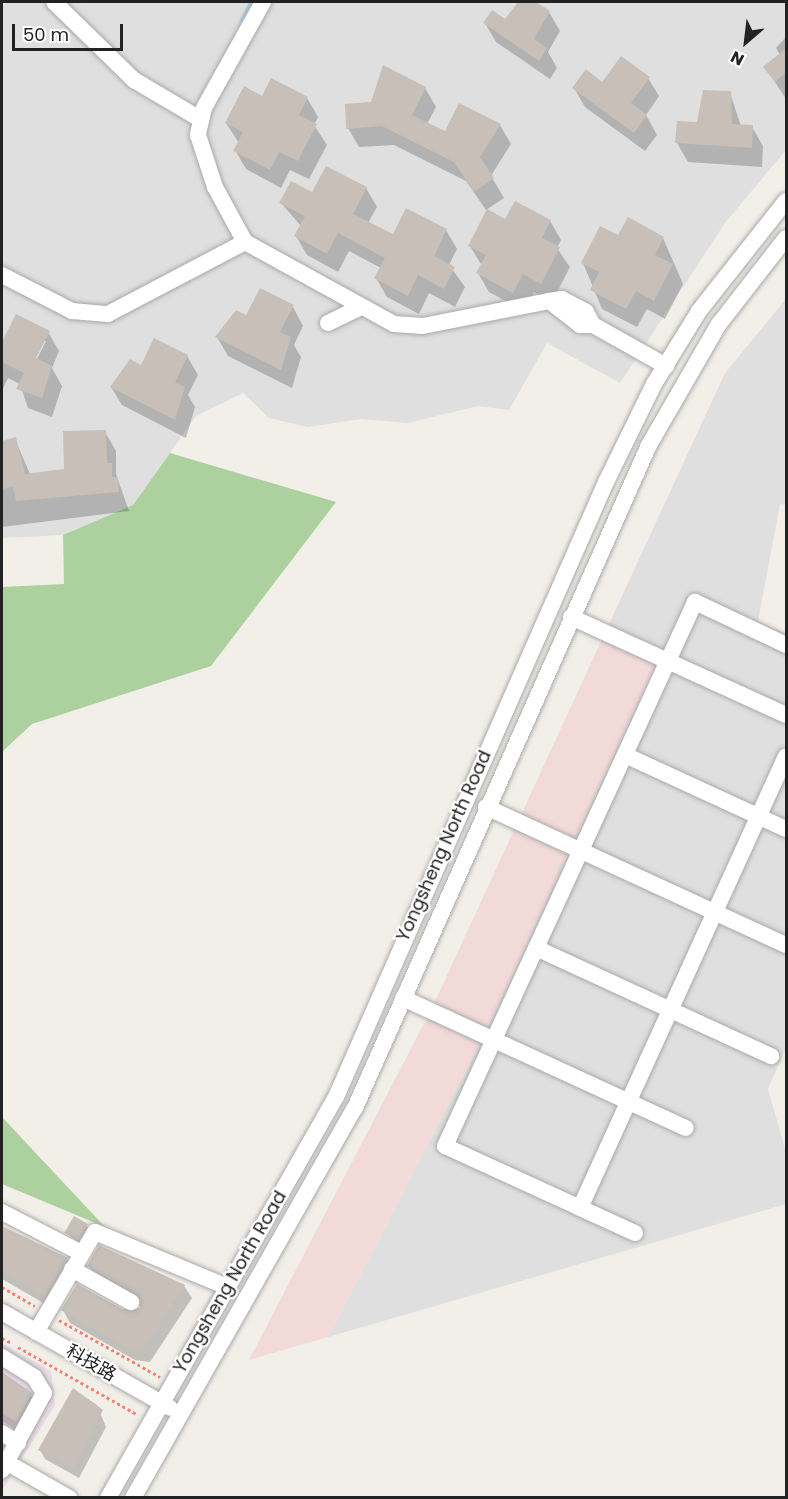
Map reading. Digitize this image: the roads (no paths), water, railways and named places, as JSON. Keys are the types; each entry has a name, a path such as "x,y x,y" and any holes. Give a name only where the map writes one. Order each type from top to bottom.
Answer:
{"street":[{"path":"54,2 111,61 200,119"},
{"path":"263,2 200,119 202,152 245,242 394,324 415,326 549,301 555,311 580,325 593,325 666,366"},
{"name":"Yongsheng North Road","path":"108,1497 336,1096 606,482 666,366 699,311 786,201"},
{"name":"Yongsheng North Road","path":"134,1497 355,1108 571,616 679,390 719,324 786,238"},
{"path":"2,275 72,311 108,314 245,242"},
{"path":"328,323 361,307"},
{"path":"635,1233 445,1146 695,602 786,645"},
{"path":"571,616 786,716"},
{"path":"625,755 786,829"},
{"path":"580,1208 786,757"},
{"path":"486,807 786,945"},
{"path":"536,948 771,1056"},
{"path":"403,998 685,1128"},
{"path":"2,1212 81,1253"},
{"path":"36,1332 81,1253 99,1232 227,1287"},
{"path":"72,1269 131,1302"},
{"name":"科技路","path":"2,1312 181,1414"},
{"path":"2,1357 34,1377 44,1393 4,1466 69,1497"},
{"path":"2,1433 18,1443"}],"waterway":[{"path":"242,20 251,2"}]}
